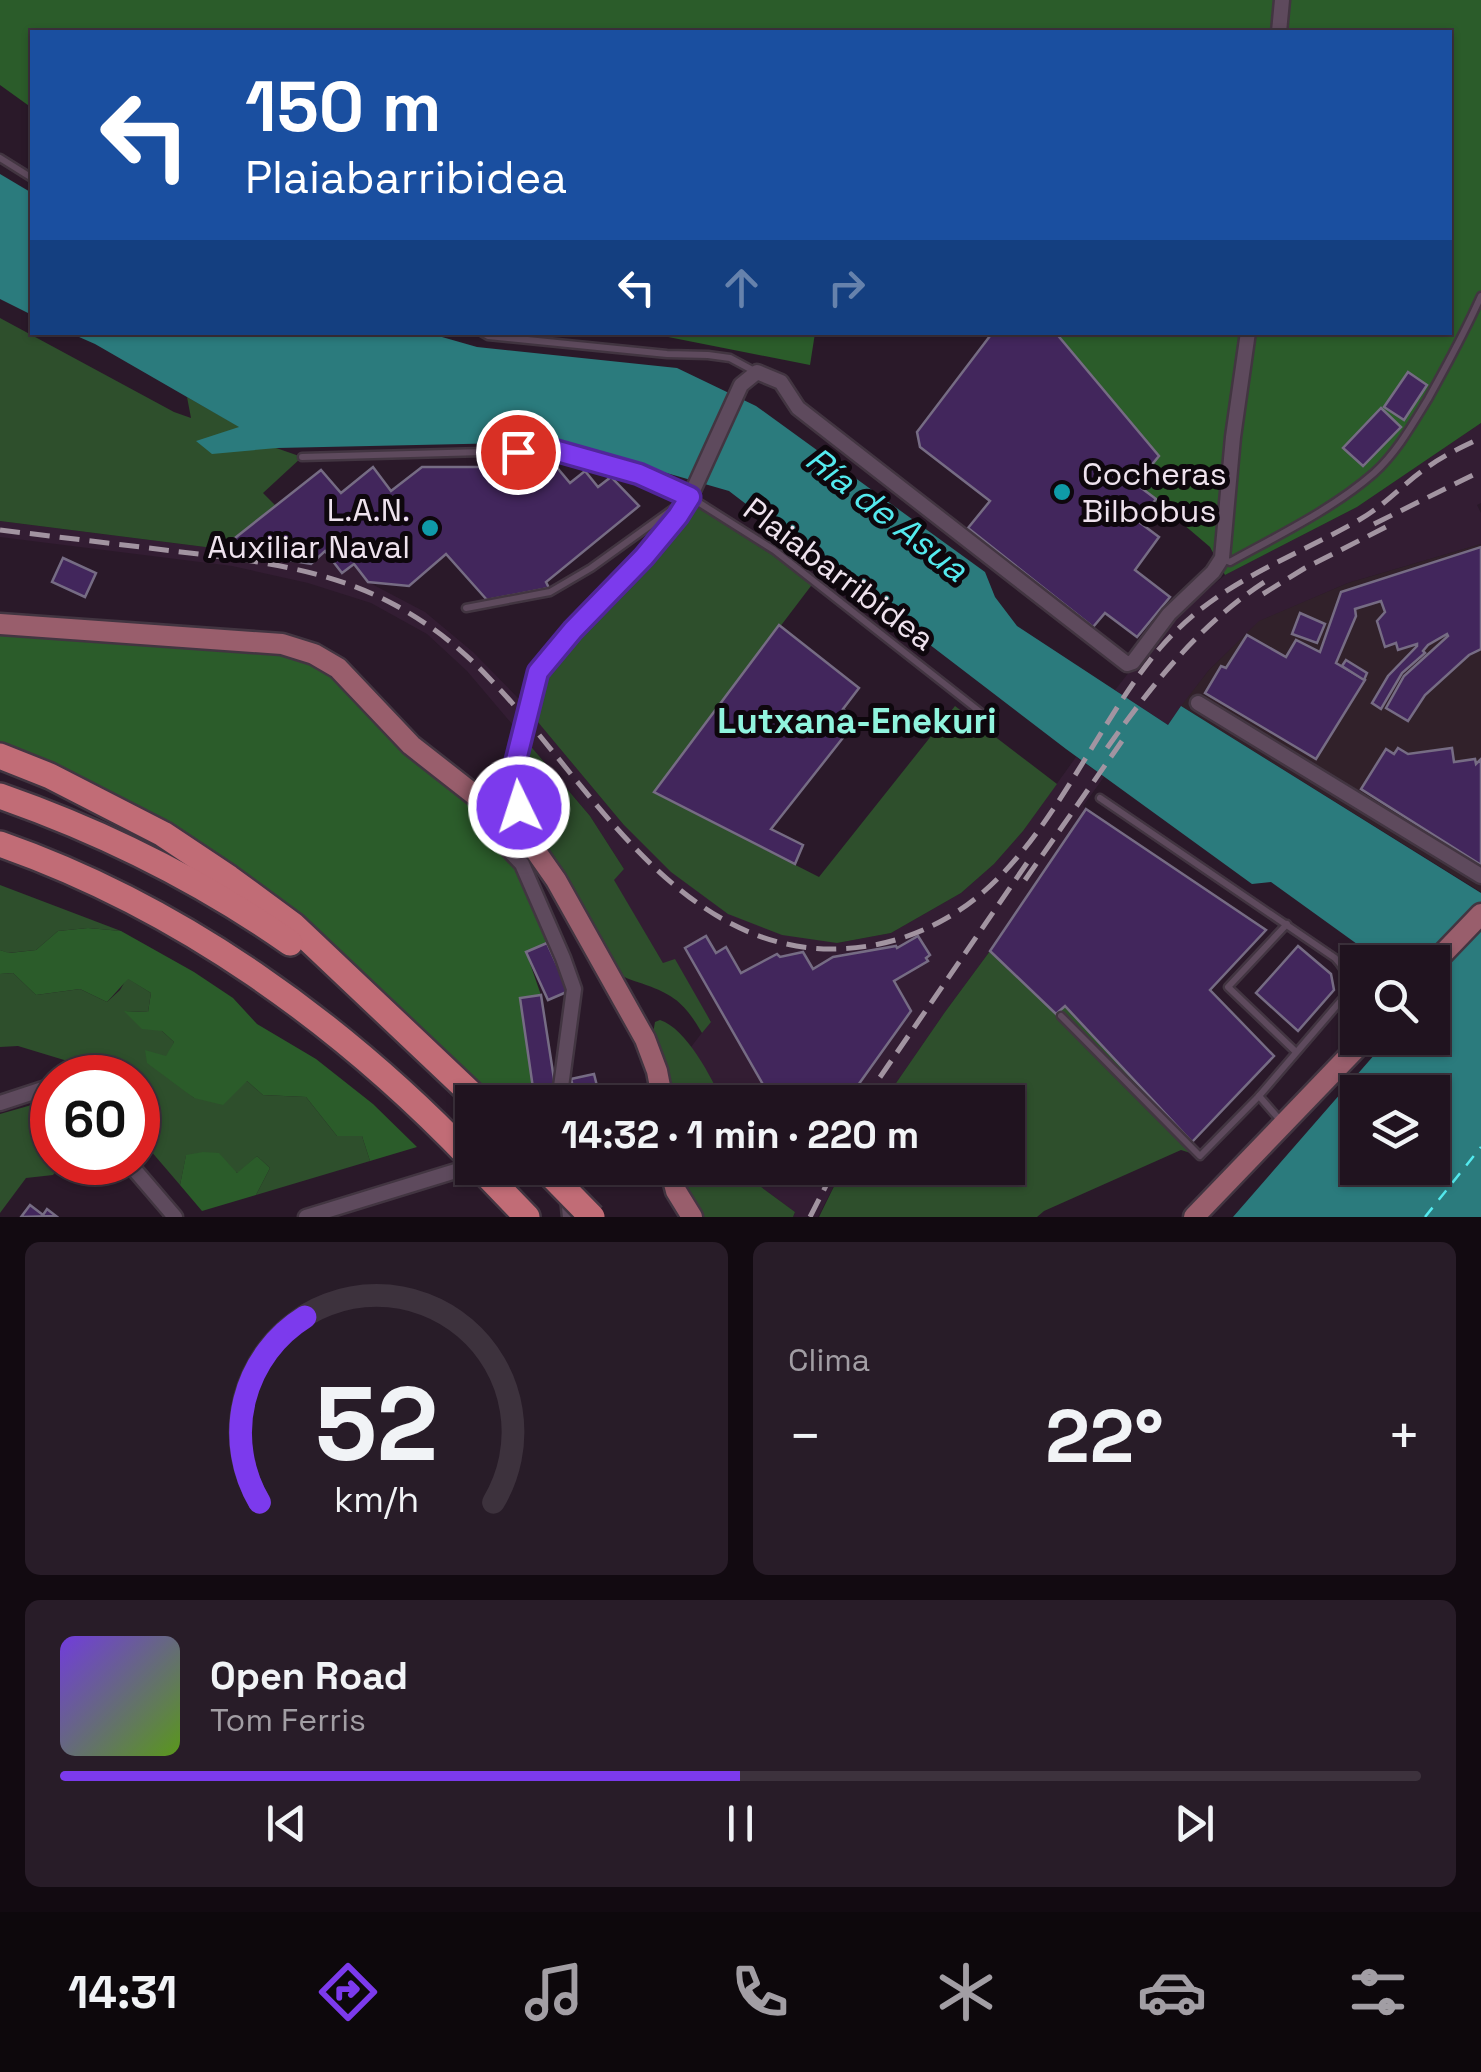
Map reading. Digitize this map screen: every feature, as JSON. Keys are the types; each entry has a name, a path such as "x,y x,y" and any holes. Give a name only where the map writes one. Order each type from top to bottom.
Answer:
{"highway":[{"path":"0,756 50,776 163,834 229,878 293,925 462,1085"},
{"path":"0,796 50,813 142,854 206,889 339,977 412,1038"},
{"path":"5,847 108,890 260,977 347,1042 408,1094 455,1143"},
{"path":"496,1185 528,1217"},
{"path":"561,1185 592,1217"}],"main road":[{"path":"0,624 282,644 314,654 338,668 410,745 487,805 535,850 556,880 644,1039 659,1085"},
{"path":"512,776 535,850"},
{"path":"1450,947 1481,914"},
{"path":"1194,1217 1350,1055"},
{"path":"1182,1217 1246,1146 1316,1091"},
{"path":"675,1185 692,1217"}],"street":[{"path":"1280,30 1282,0"},
{"path":"561,1085 574,989 522,864 480,821 487,805 512,776 538,672 678,516 741,386 757,372 781,382 798,408 1127,664 1134,662 1169,614 1213,572 1222,558 1248,335"},
{"path":"1198,703 1481,876"},
{"path":"0,1103 30,1093"},
{"path":"306,1217 455,1167"},
{"path":"148,1185 175,1217"},
{"path":"566,1185 570,1217"}],"lane":[{"path":"0,158 30,177"},
{"path":"1222,558 1230,562 1285,532 1375,472 1404,440 1459,346 1481,296"},
{"path":"486,335 730,358 757,372"},
{"name":"Plaiabarribidea","path":"302,458 554,450 692,493 774,550 984,715"},
{"path":"466,608 550,592 590,568 692,493"},
{"path":"1061,1016 1200,1156 1259,1096 1348,989 1343,966 1335,958 1100,798"},
{"path":"1287,924 1228,987 1296,1052"},
{"path":"1259,1096 1280,1120"}],"shaded area":[{"path":"0,0 1481,0 1481,423 1357,507 1225,575 1210,547 1136,484 1158,455 1057,335 1452,335 1452,30 30,30 30,107 0,85"},
{"path":"0,318 174,412 191,418 187,397 240,427 230,432 302,457 263,493 276,506 221,549 0,521"},
{"path":"658,335 815,335 810,365"},
{"path":"1481,423 1481,503 1477,505 1481,513 1481,544 1348,583 1260,621 1209,670 1168,725 1115,690 1145,652 1225,575 1357,507"},
{"path":"690,497 774,550 814,582 654,793 819,877 955,706 1057,784 994,864 961,893 891,933 837,943 782,935 728,914 671,872 623,824 532,715 538,672"},
{"path":"0,521 310,564 325,551 342,573 354,564 368,582 425,612 473,652 518,698 623,824 837,943 891,933 961,893 1023,831 1076,757 1104,777 990,951 895,1085 712,1085 691,1047 711,1021 663,963 613,880 624,869 590,816 467,671 427,634 371,603 308,583 232,566 0,537"},
{"path":"1481,544 1481,892 1181,706 1209,670 1259,621 1348,583"},
{"path":"0,624 314,654 479,799 481,821 522,864 547,943 526,952 541,995 520,999 533,1085 461,1085 229,878 0,756"},
{"path":"528,743 590,816 624,869 614,880 663,963 675,959 711,1022 702,1033 673,998 616,971 531,812 525,791"},
{"path":"0,885 121,931 58,931 36,950 0,950"},
{"path":"58,931 121,931 194,972 233,998 257,1024 316,1059 373,1104 417,1147 370,1161 362,1136 337,1136 306,1097 263,1095 247,1081 223,1105 194,1098 160,1073 160,1055 146,1055 145,1050 166,1056 174,1042 162,1031 142,1029 124,1011 148,1012 151,993 128,979 107,1002 80,989 36,995 13,973 0,974 0,950 36,950"},
{"path":"990,951 1065,1006 1192,1142 1200,1156 1181,1150 1037,1217 819,1217 835,1185 1025,1185 1025,1085 895,1085"},
{"path":"13,973 36,995 80,989 107,1002 127,978 151,993 148,1012 125,1011 174,1042 167,1057 178,1084 194,1098 247,1081 263,1095 306,1097 337,1136 362,1136 370,1161 256,1195 270,1168 257,1156 238,1173 186,1156 180,1185 160,1162 160,1055 48,1055 18,1046 0,1047 0,974"},
{"path":"655,1022 670,1025 689,1043 714,1085 669,1085 653,1033"},
{"path":"30,1105 30,1178 0,1213 0,1114"},
{"path":"219,1153 237,1173 257,1156 270,1168 256,1195 202,1211 180,1185 186,1155"},
{"path":"684,1185 758,1185 795,1212 793,1217 700,1217 692,1208"},
{"path":"758,1185 834,1185 818,1217 793,1217 795,1212"}],"water":[{"path":"0,174 30,192 30,314 0,299"},
{"name":"Ría de Asua","path":"75,335 435,335 477,347 677,368 756,406 985,572 995,597 1017,626 1168,725 1181,706 1481,893 1481,1217 1233,1217 1340,1094 1340,1185 1450,1185 1450,1075 1357,1075 1374,1055 1450,1055 1450,945 1358,945 1271,882 1252,884 1066,749 729,491 559,442 277,448 212,454 196,441 239,427"}],"building":[{"name":"Cocheras Bilbobus","path":"991,335 1058,335 1159,456 1136,484 1156,499 1139,522 1159,537 1135,570 1170,597 1137,637 1105,613 1093,627 968,528 990,501 920,447 917,432"},
{"path":"1408,372 1427,385 1404,420 1384,407"},
{"path":"1381,408 1401,427 1363,466 1343,448"},
{"name":"L.A.N. Auxiliar Naval","path":"554,464 570,483 585,471 598,487 611,477 639,506 546,582 549,588 487,600 446,554 409,586 368,582 354,564 342,573 325,551 311,564 221,549 321,470 341,493 373,467 391,491 422,467 511,467 526,486"},
{"path":"1481,547 1481,649 1425,695 1408,721 1386,708 1404,676 1448,636 1428,645 1425,653 1402,673 1381,709 1372,703 1388,676 1417,644 1398,650 1396,643 1385,647 1377,621 1385,612 1381,601 1355,609 1356,616 1336,663 1365,680 1316,759 1205,693 1247,635 1286,657 1296,640 1320,652 1341,592"},
{"path":"63,558 96,573 85,597 52,582"},
{"path":"1300,613 1325,624 1317,643 1292,634"},
{"path":"779,625 859,688 843,709 857,720 771,829 803,845 795,864 654,792"},
{"path":"1346,660 1367,673 1364,680 1342,666"},
{"path":"1398,748 1408,754 1452,748 1454,762 1475,759 1476,764 1481,759 1481,865 1361,789 1386,749 1394,754"},
{"path":"1086,809 1266,930 1210,990 1274,1056 1192,1142 1065,1006 1056,1014 990,951"},
{"path":"706,936 716,953 726,947 741,973 777,954 780,957 803,952 813,969 833,957 897,948 918,936 930,955 928,961 894,981 911,1011 858,1085 763,1085 685,948"},
{"path":"547,943 569,991 548,1000 526,952"},
{"path":"1298,946 1331,974 1334,990 1298,1031 1256,993"},
{"path":"541,995 555,1085 533,1085 520,998"},
{"path":"594,1074 597,1085 573,1085 571,1079"},
{"path":"30,1205 43,1215 47,1209 56,1216 21,1217"}],"ferry route":[{"path":"1425,1217 1481,1147"}],"railway":[{"path":"0,530 230,558 315,574 369,592 433,629 479,667 598,807 679,889 725,920 775,941 846,949 890,942 918,932 980,895 1038,831 1160,648 1205,606 1254,575 1359,520 1432,464 1481,438"},
{"path":"1374,524 1481,471"},
{"path":"1263,594 1390,525"},
{"path":"1107,748 1201,633 1272,577"},
{"path":"1025,880 1122,741"},
{"path":"875,1085 1027,863"},
{"path":"810,1217 826,1185"}],"place":[{"name":"Cocheras Bilbobus","path":"1062,492"},
{"name":"L.A.N. Auxiliar Naval","path":"430,528"}],"district":[{"name":"Lutxana-Enekuri","path":"857,721"}],"route":[{"path":"518,452 554,450 639,474 690,497 644,557 538,672 512,776 519,807"}]}
